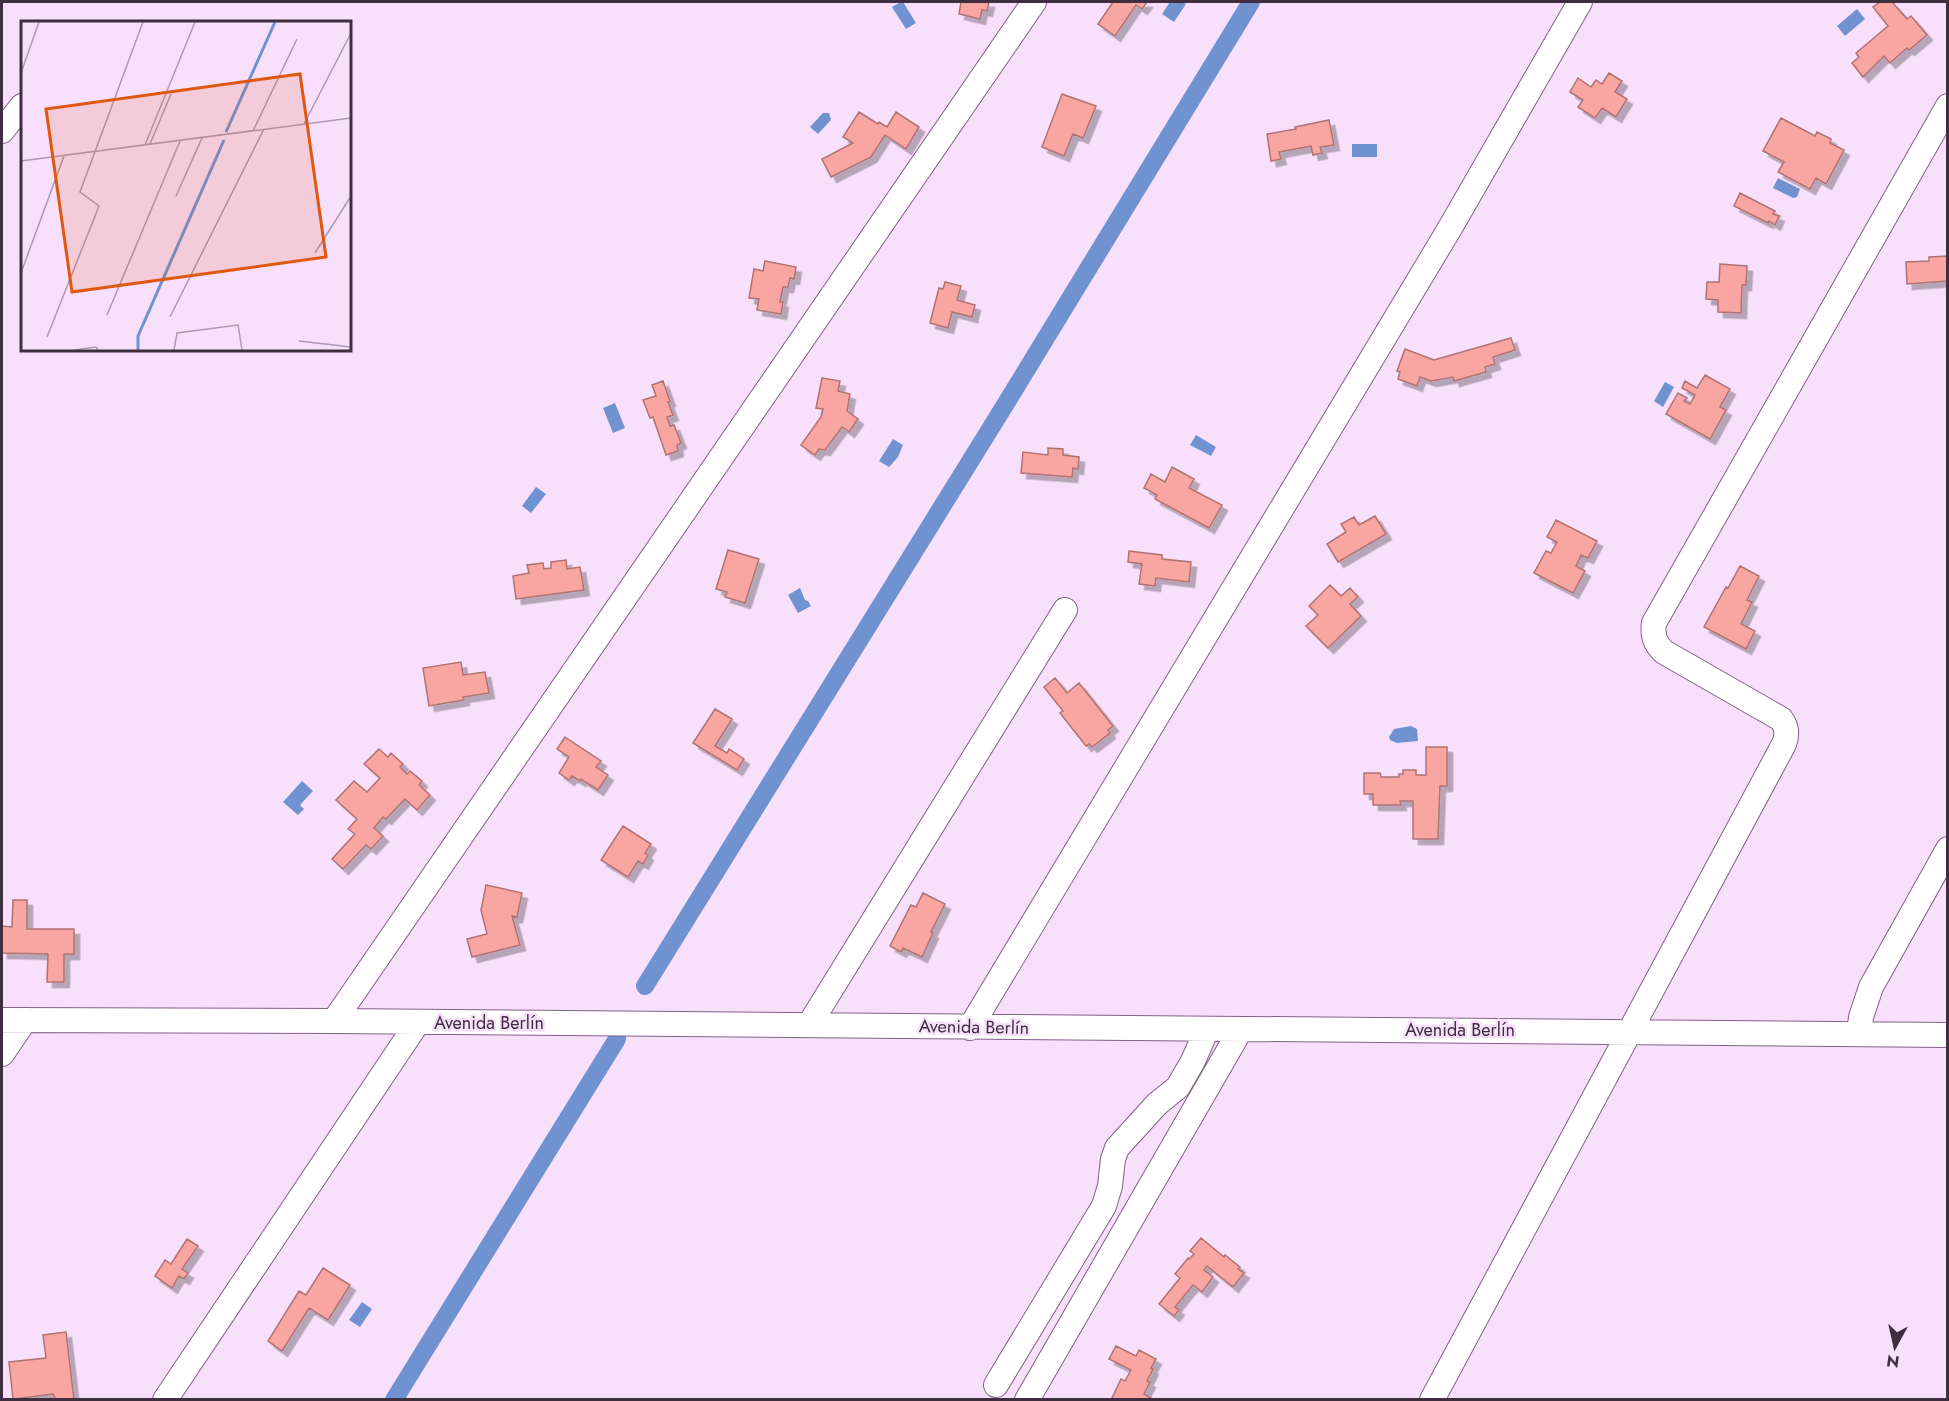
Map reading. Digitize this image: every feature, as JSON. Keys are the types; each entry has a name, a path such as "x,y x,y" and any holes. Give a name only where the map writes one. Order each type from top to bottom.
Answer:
{"street":[{"path":"334,1021 1034,2"},
{"path":"970,1028 1444,238 1580,2"},
{"path":"1432,1400 1787,737 1784,724 1776,715 1664,652 1656,642 1654,623 1947,106"},
{"path":"2,131 21,107"},
{"path":"809,1025 1065,610"},
{"path":"1860,1034 1861,1017 1871,987 1947,849"},
{"path":"2,1054 13,1020"},
{"name":"Avenida Berlín","path":"13,1020 1947,1035"},
{"path":"165,1400 418,1022"},
{"path":"996,1385 1104,1206 1117,1148 1157,1104 1178,1087 1194,1061 1206,1029"},
{"path":"1027,1400 1241,1029"}],"water":[{"path":"901,2 916,23 906,29 892,7"},
{"path":"1170,2 1186,4 1174,22 1162,14"},
{"path":"1857,9 1865,19 1845,36 1837,26"},
{"path":"823,113 829,113 831,120 818,134 810,127"},
{"path":"1352,144 1377,144 1377,157 1352,157"},
{"path":"1778,178 1800,189 1797,197 1793,198 1773,188"},
{"path":"1665,382 1674,387 1663,407 1654,401"},
{"path":"615,403 625,428 613,433 603,408"},
{"path":"1196,435 1216,447 1211,456 1190,445"},
{"path":"893,439 903,445 898,457 889,467 879,461"},
{"path":"536,487 546,494 531,513 522,506"},
{"path":"800,588 805,600 811,606 798,613 788,595"},
{"path":"1411,726 1417,729 1418,741 1397,743 1390,740 1389,737 1394,729"},
{"path":"302,781 313,791 300,805 304,809 298,815 283,802"},
{"path":"362,1302 372,1309 360,1327 349,1320"}],"building":[{"path":"961,2 989,2 987,11 982,10 980,19 959,14"},
{"path":"1113,2 1147,2 1142,9 1136,5 1115,36 1098,24"},
{"path":"1880,2 1892,2 1907,19 1911,16 1927,35 1890,63 1884,56 1863,77 1852,63 1859,57 1856,53 1888,26 1873,7"},
{"path":"1609,73 1622,81 1615,92 1627,99 1616,117 1602,108 1595,118 1578,107 1583,100 1570,92 1578,78 1591,87 1596,80 1602,84"},
{"path":"1062,94 1096,106 1083,138 1073,134 1064,156 1042,147"},
{"path":"859,112 887,127 896,112 919,127 906,149 885,135 871,157 831,177 822,159 853,143 843,137"},
{"path":"1781,118 1815,136 1817,132 1831,139 1830,143 1844,150 1826,184 1816,178 1810,189 1778,172 1784,162 1763,151"},
{"path":"1329,120 1334,145 1320,147 1322,153 1313,155 1311,146 1279,152 1281,159 1271,161 1267,134"},
{"path":"1740,193 1775,211 1773,214 1779,216 1775,225 1734,206"},
{"path":"1947,256 1948,281 1907,284 1906,262 1929,261 1929,257"},
{"path":"765,261 796,267 794,279 790,278 788,287 783,287 780,302 783,302 781,314 757,310 759,299 749,298 754,269 763,271"},
{"path":"1720,264 1747,266 1746,285 1742,285 1741,313 1718,312 1718,300 1706,299 1707,282 1719,282"},
{"path":"945,282 961,286 957,300 975,305 972,317 952,312 948,328 930,323 939,288 943,289"},
{"path":"1511,338 1515,350 1493,357 1495,364 1485,367 1486,372 1454,381 1453,377 1431,381 1420,377 1417,386 1398,379 1400,372 1397,371 1405,349 1434,360"},
{"path":"1705,375 1730,389 1720,407 1726,410 1710,439 1666,414 1678,393 1687,398 1684,401 1690,404 1695,395 1682,388 1685,381 1697,388"},
{"path":"822,378 840,381 838,391 850,394 847,411 858,419 849,432 842,427 825,450 819,449 815,455 801,445 821,417 823,409 816,408"},
{"path":"663,381 673,415 667,417 670,426 674,425 681,443 677,445 678,451 666,455 653,417 650,418 643,400 656,396 652,385"},
{"path":"1048,448 1063,449 1063,455 1079,457 1078,469 1073,468 1072,477 1021,473 1023,452 1048,455"},
{"path":"1172,467 1194,479 1189,488 1222,505 1209,528 1155,499 1157,495 1144,488 1151,474 1165,482"},
{"path":"1375,516 1386,534 1338,562 1327,544 1346,532 1341,524 1354,517 1359,525"},
{"path":"1556,520 1597,541 1588,558 1581,555 1576,566 1585,571 1573,593 1534,573 1546,551 1551,553 1557,542 1547,537"},
{"path":"728,550 759,559 745,603 725,597 727,592 716,589"},
{"path":"1129,551 1162,555 1162,559 1191,562 1189,582 1156,578 1155,586 1139,584 1142,564 1128,562"},
{"path":"566,560 567,569 580,567 584,590 516,599 513,576 529,573 527,565 543,563 544,569 551,568 551,562"},
{"path":"1740,566 1759,576 1747,600 1752,602 1741,624 1755,631 1746,649 1704,627"},
{"path":"1330,585 1341,596 1350,588 1358,597 1350,604 1361,616 1328,648 1306,626 1318,615 1309,606"},
{"path":"461,662 463,675 485,672 489,693 429,706 423,668"},
{"path":"1055,678 1067,693 1079,683 1113,726 1108,730 1110,733 1092,747 1089,744 1086,746 1060,713 1063,711 1044,687"},
{"path":"715,709 732,719 715,746 727,753 729,749 744,759 737,770 693,743"},
{"path":"565,737 601,761 596,767 608,775 598,790 581,779 580,781 572,776 569,780 559,773 569,757 557,749"},
{"path":"1426,747 1447,747 1447,786 1440,786 1438,839 1413,839 1413,801 1400,801 1401,805 1373,805 1373,794 1364,794 1364,773 1380,773 1381,777 1399,777 1399,774 1403,774 1403,770 1416,770 1416,775 1426,775"},
{"path":"379,749 388,757 391,753 403,764 400,767 407,774 410,771 422,781 419,785 430,795 417,810 405,799 386,819 383,817 374,828 383,836 371,849 366,845 343,869 332,859 355,834 348,829 357,819 336,800 354,781 367,792 380,778 364,764"},
{"path":"623,826 651,844 645,853 648,855 643,864 638,861 628,877 601,860"},
{"path":"486,885 522,893 517,917 512,916 520,945 472,957 467,939 487,934 481,910"},
{"path":"923,893 945,904 922,957 903,948 901,952 890,946 911,905 916,907"},
{"path":"13,900 27,900 27,929 74,929 74,954 64,954 64,982 47,982 48,954 2,953 2,926 12,927"},
{"path":"1201,1238 1240,1267 1238,1269 1244,1273 1233,1287 1207,1266 1204,1270 1213,1277 1202,1292 1193,1285 1175,1307 1179,1310 1174,1316 1159,1304 1180,1278 1175,1274 1194,1254 1190,1251"},
{"path":"187,1239 198,1246 182,1269 188,1273 184,1279 179,1276 172,1288 155,1276 165,1260 171,1264"},
{"path":"323,1268 350,1285 328,1320 309,1308 282,1351 268,1341 299,1291 306,1295"},
{"path":"66,1332 74,1400 56,1400 53,1394 13,1399 9,1362 46,1358 43,1335"},
{"path":"1116,1346 1136,1356 1139,1350 1156,1359 1151,1368 1153,1369 1147,1381 1150,1382 1144,1394 1154,1400 1111,1400 1121,1379 1125,1381 1131,1370 1109,1359"}],"waterway":[{"path":"645,986 1005,405 1251,2"},
{"path":"394,1400 617,1039"}]}
